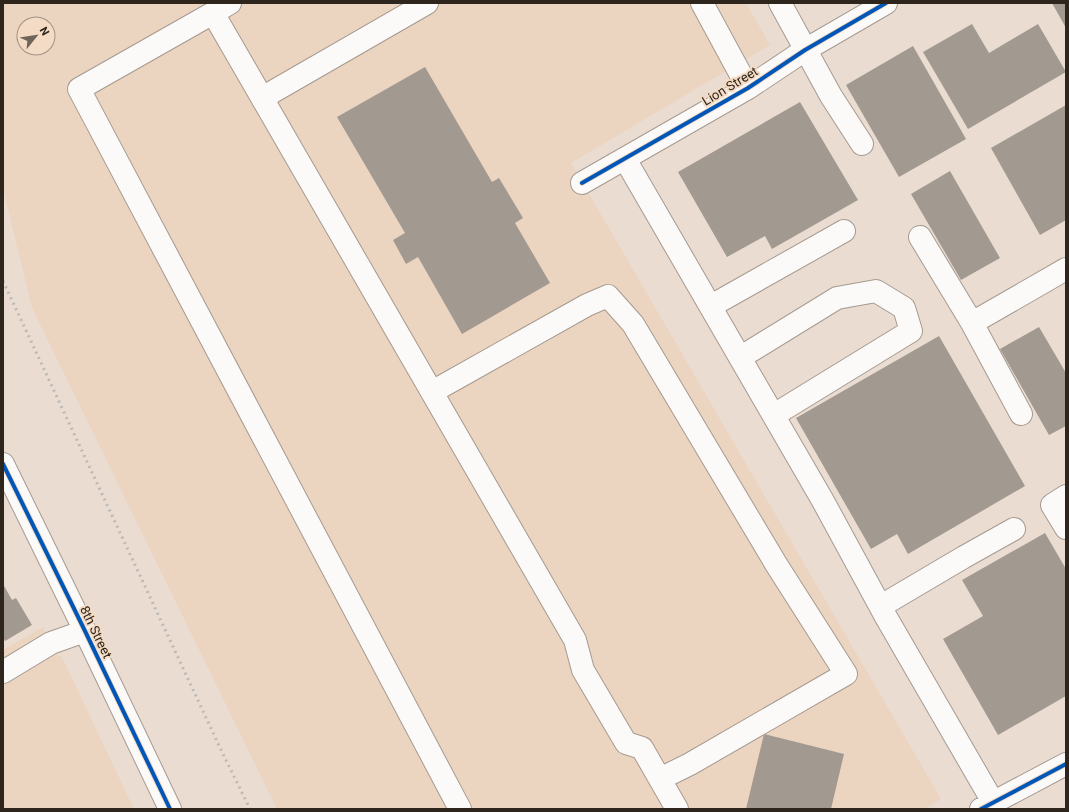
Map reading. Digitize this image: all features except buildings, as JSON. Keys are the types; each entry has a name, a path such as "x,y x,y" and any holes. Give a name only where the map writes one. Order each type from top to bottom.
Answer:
{"street":[{"path":"262,98 426,3"},
{"path":"702,3 748,88"},
{"path":"780,3 831,96 862,144"},
{"name":"Lion Street","path":"582,183 748,88 805,50 886,3"},
{"path":"460,809 79,89 221,8 262,98 575,640 583,670 626,743 642,748 677,809"},
{"path":"626,158 823,501 881,606 987,806 1066,764"},
{"path":"711,306 844,231"},
{"path":"920,237 972,323 1021,414"},
{"path":"972,323 1066,269"},
{"path":"741,357 837,298 876,291 904,308 911,330 774,415"},
{"path":"432,392 587,305 608,296 633,324 776,564 846,674 660,780"},
{"name":"8th Street","path":"3,464 170,809"},
{"path":"1066,496 1052,505 1066,528"},
{"path":"881,606 1014,528"},
{"path":"3,672 50,644 85,631"}],"shaded area":[{"path":"3,3 746,3 770,45 571,163 941,799 925,809 277,809 32,308 3,188"},
{"path":"43,627 57,655 62,657 134,809 3,809 3,650"}],"railway":[{"path":"3,281 222,752 250,809"}],"cycle path":[{"path":"582,183 748,88 805,50 886,3"},
{"path":"3,464 170,809"},
{"path":"981,809 1066,764"}]}
